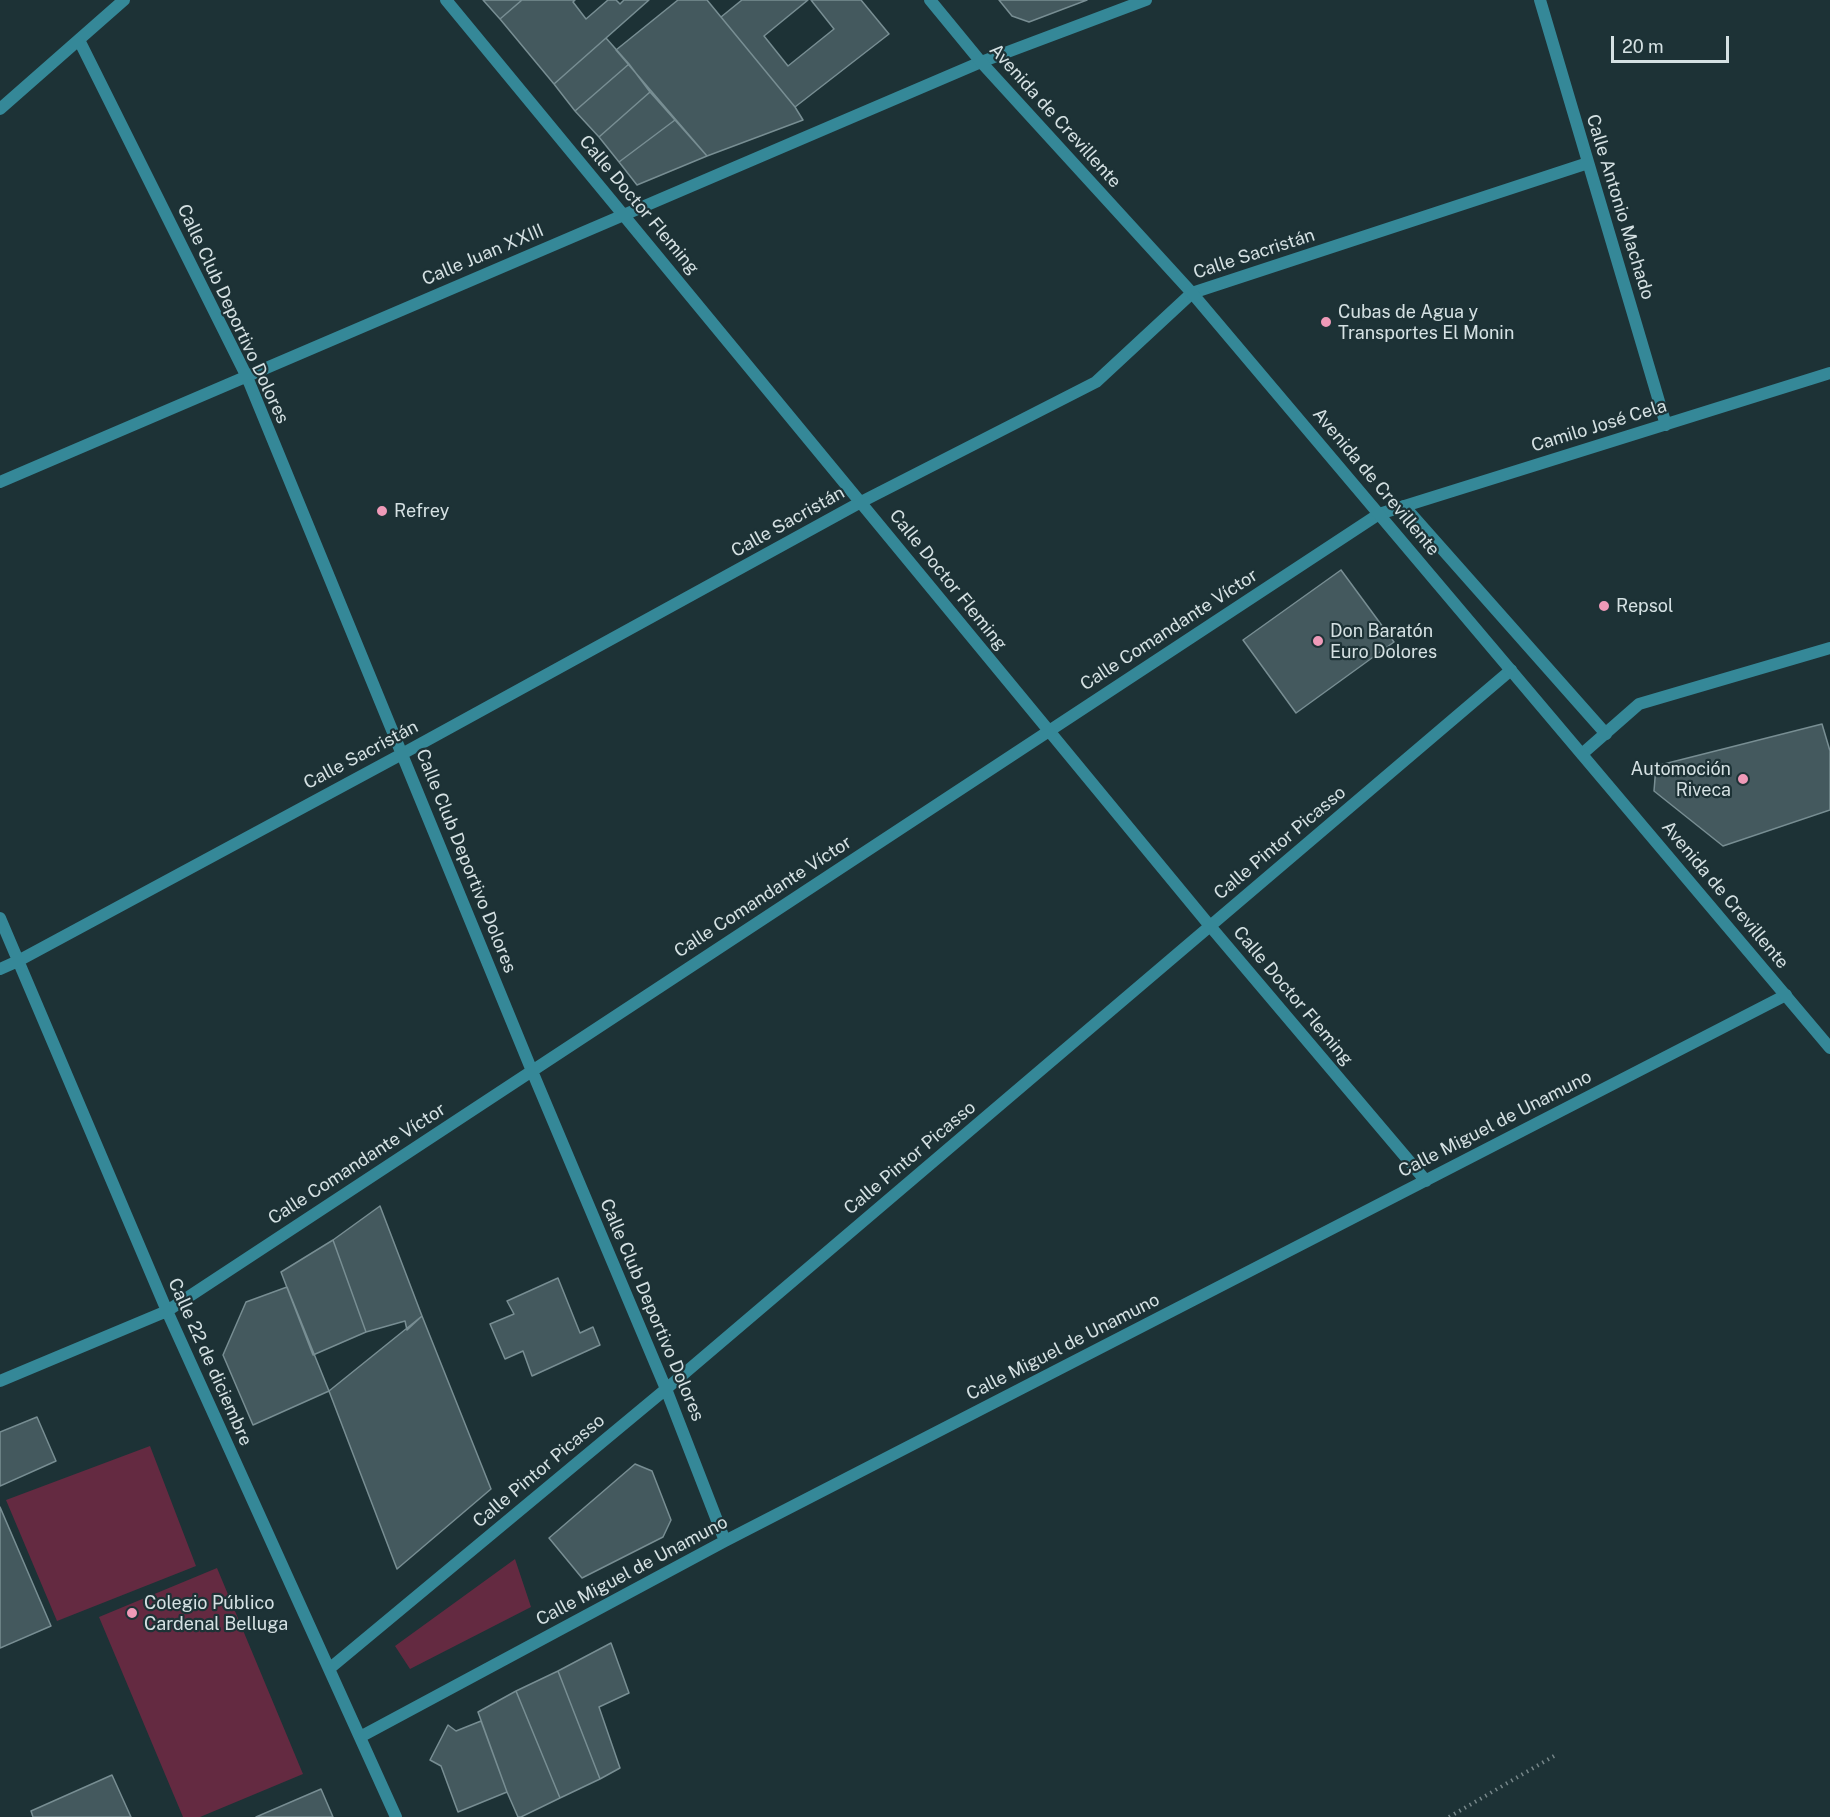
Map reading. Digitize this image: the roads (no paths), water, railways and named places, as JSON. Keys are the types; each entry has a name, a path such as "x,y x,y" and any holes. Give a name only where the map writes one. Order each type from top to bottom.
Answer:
{"street":[{"path":"0,109 124,0"},
{"name":"Calle Doctor Fleming","path":"446,0 1048,731 1426,1180"},
{"name":"Avenida de Crevillente","path":"930,0 981,62 1192,293 1830,1048"},
{"name":"Calle Juan XXIII","path":"0,483 981,62 1146,0"},
{"name":"Calle Antonio Machado","path":"1540,0 1666,424"},
{"name":"Calle Club Deportivo Dolores","path":"79,40 247,377 532,1071 666,1389 725,1541"},
{"name":"Calle Sacristán","path":"0,969 402,754 861,502 1096,382 1192,293 1588,163"},
{"name":"Camilo José Cela","path":"1379,514 1830,373"},
{"path":"1404,506 1606,734"},
{"name":"Calle Comandante Víctor","path":"0,1381 166,1311 1379,514"},
{"path":"1582,754 1639,704 1830,648"},
{"name":"Calle Pintor Picasso","path":"328,1669 666,1389 1511,670"},
{"name":"Calle 22 de diciembre","path":"0,918 166,1311 396,1817"},
{"name":"Calle Miguel de Unamuno","path":"360,1737 725,1541 1786,995"}],"place":[{"name":"Cubas de Agua y Transportes El Monin","path":"1326,322"},
{"name":"Refrey","path":"382,511"},
{"name":"Repsol","path":"1604,606"},
{"name":"Don Baratón Euro Dolores","path":"1318,641"},
{"name":"Automoción Riveca","path":"1743,779"},
{"name":"Colegio Público Cardenal Belluga","path":"132,1613"}]}
